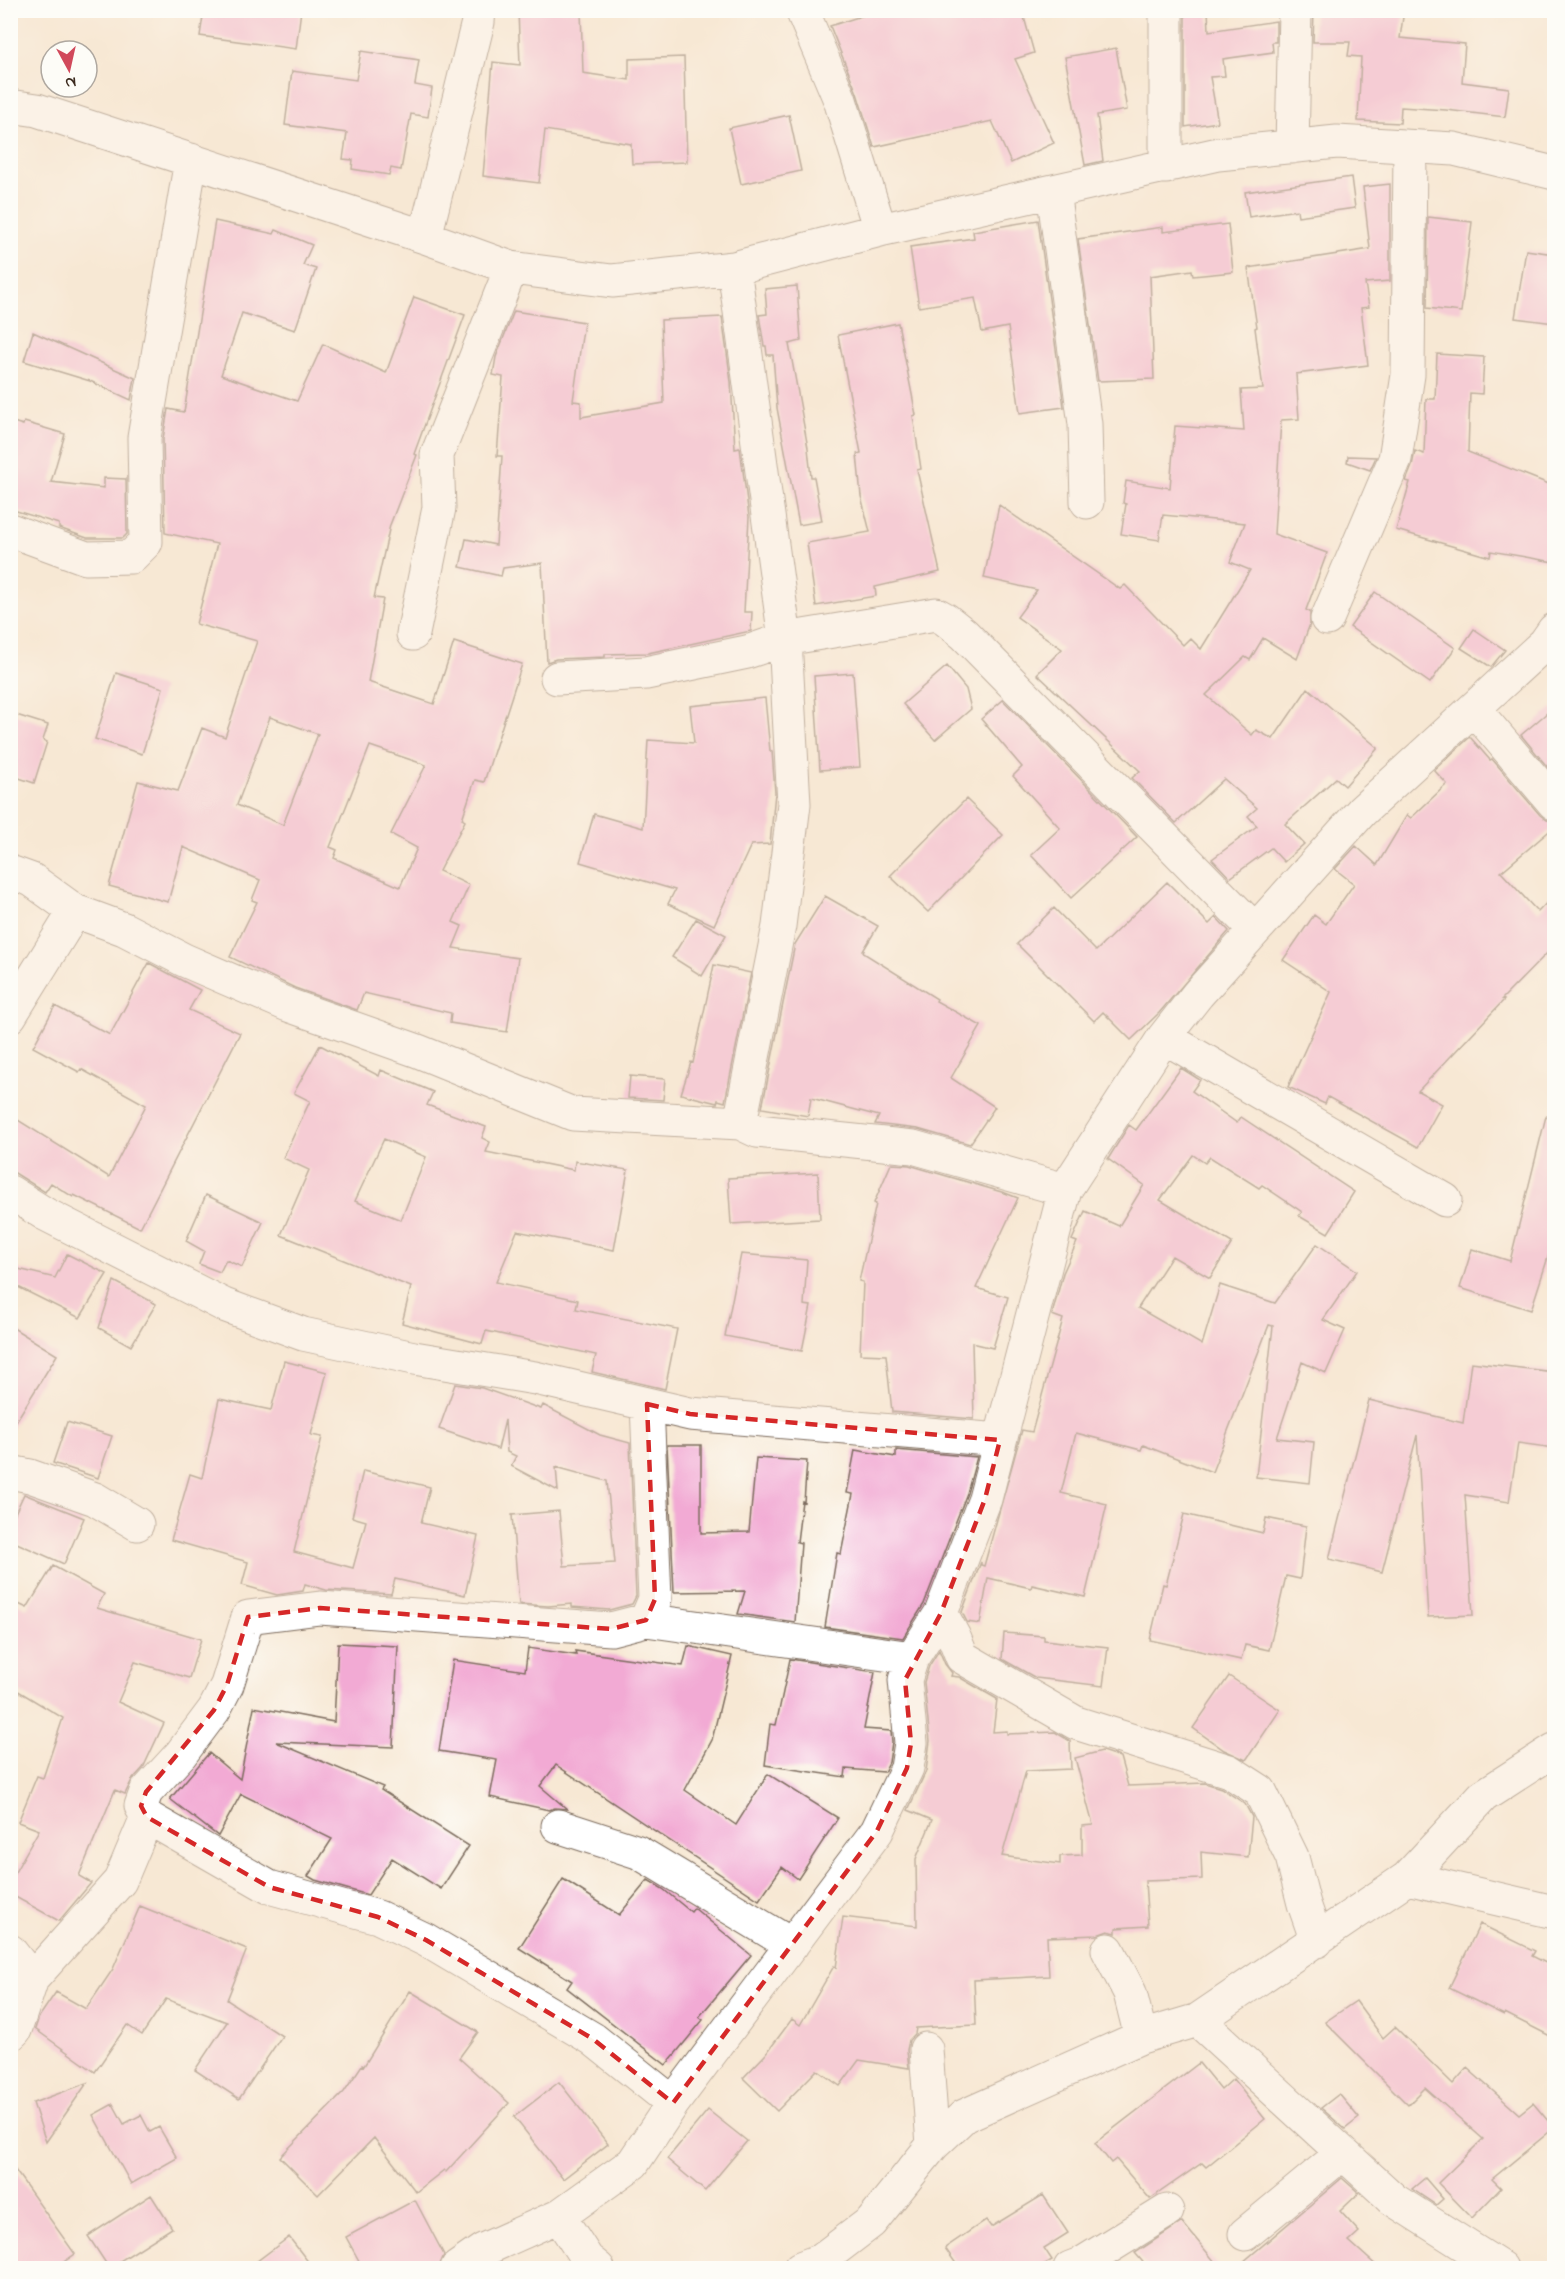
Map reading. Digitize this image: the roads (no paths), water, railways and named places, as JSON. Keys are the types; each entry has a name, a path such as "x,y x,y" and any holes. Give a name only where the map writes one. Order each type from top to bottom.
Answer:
{"street":[{"path":"425,237 478,22 479,10"},
{"path":"801,10 840,100 880,230"},
{"path":"1166,10 1166,167"},
{"path":"1292,147 1295,10"},
{"path":"10,106 37,110 425,237 511,268 612,281 734,268 880,230 1218,154 1337,142 1454,149 1554,173"},
{"path":"1327,619 1395,459 1408,375 1410,147"},
{"path":"10,530 86,558 131,557 146,542 144,438 191,160"},
{"path":"1053,192 1085,423 1087,502"},
{"path":"413,634 439,508 437,455 511,268"},
{"path":"734,268 785,639 794,804 779,926 740,1123"},
{"path":"557,678 646,672 747,652 785,639 936,615 945,618 972,642 1255,930"},
{"path":"457,2268 483,2250 559,2216 633,2163 673,2103 877,1831 908,1768 911,1743 904,1680 912,1658 940,1613 985,1499 1065,1190 1164,1037 1198,994 1362,811 1545,643 1554,630"},
{"path":"1474,708 1554,803"},
{"path":"10,872 32,880 75,911 124,929 184,960 288,1005 418,1051 573,1114 740,1123 757,1131 913,1147 1065,1190"},
{"path":"10,1017 75,911"},
{"path":"1164,1037 1444,1200"},
{"path":"10,1192 45,1214 224,1305 303,1334 414,1358 535,1378 690,1414 1000,1440"},
{"path":"646,1620 655,1599 647,1404"},
{"path":"10,1472 30,1476 95,1498 137,1524"},
{"path":"673,2103 593,2039 426,1940 378,1917 269,1887 147,1818 141,1806 146,1792 188,1745 214,1710 227,1685 248,1617 320,1608 611,1629 646,1620 912,1658"},
{"path":"940,1613 962,1657 1076,1723 1229,1771 1260,1791 1292,1857 1304,1904 1317,1941"},
{"path":"800,2268 821,2260 871,2222 933,2145 964,2116 1141,2037 1198,2020 1407,1878 1483,1796 1554,1750"},
{"path":"10,2035 15,2030 32,1979 120,1881 147,1818"},
{"path":"558,1826 638,1852 792,1945"},
{"path":"1407,1878 1554,1912"},
{"path":"1108,1950 1130,1993 1141,2037"},
{"path":"10,1951 32,1979"},
{"path":"1198,2020 1394,2200 1501,2268"},
{"path":"926,2049 933,2145"},
{"path":"1245,2234 1343,2153"},
{"path":"1070,2268 1083,2263 1167,2211"},
{"path":"559,2216 587,2259 598,2268"}]}
